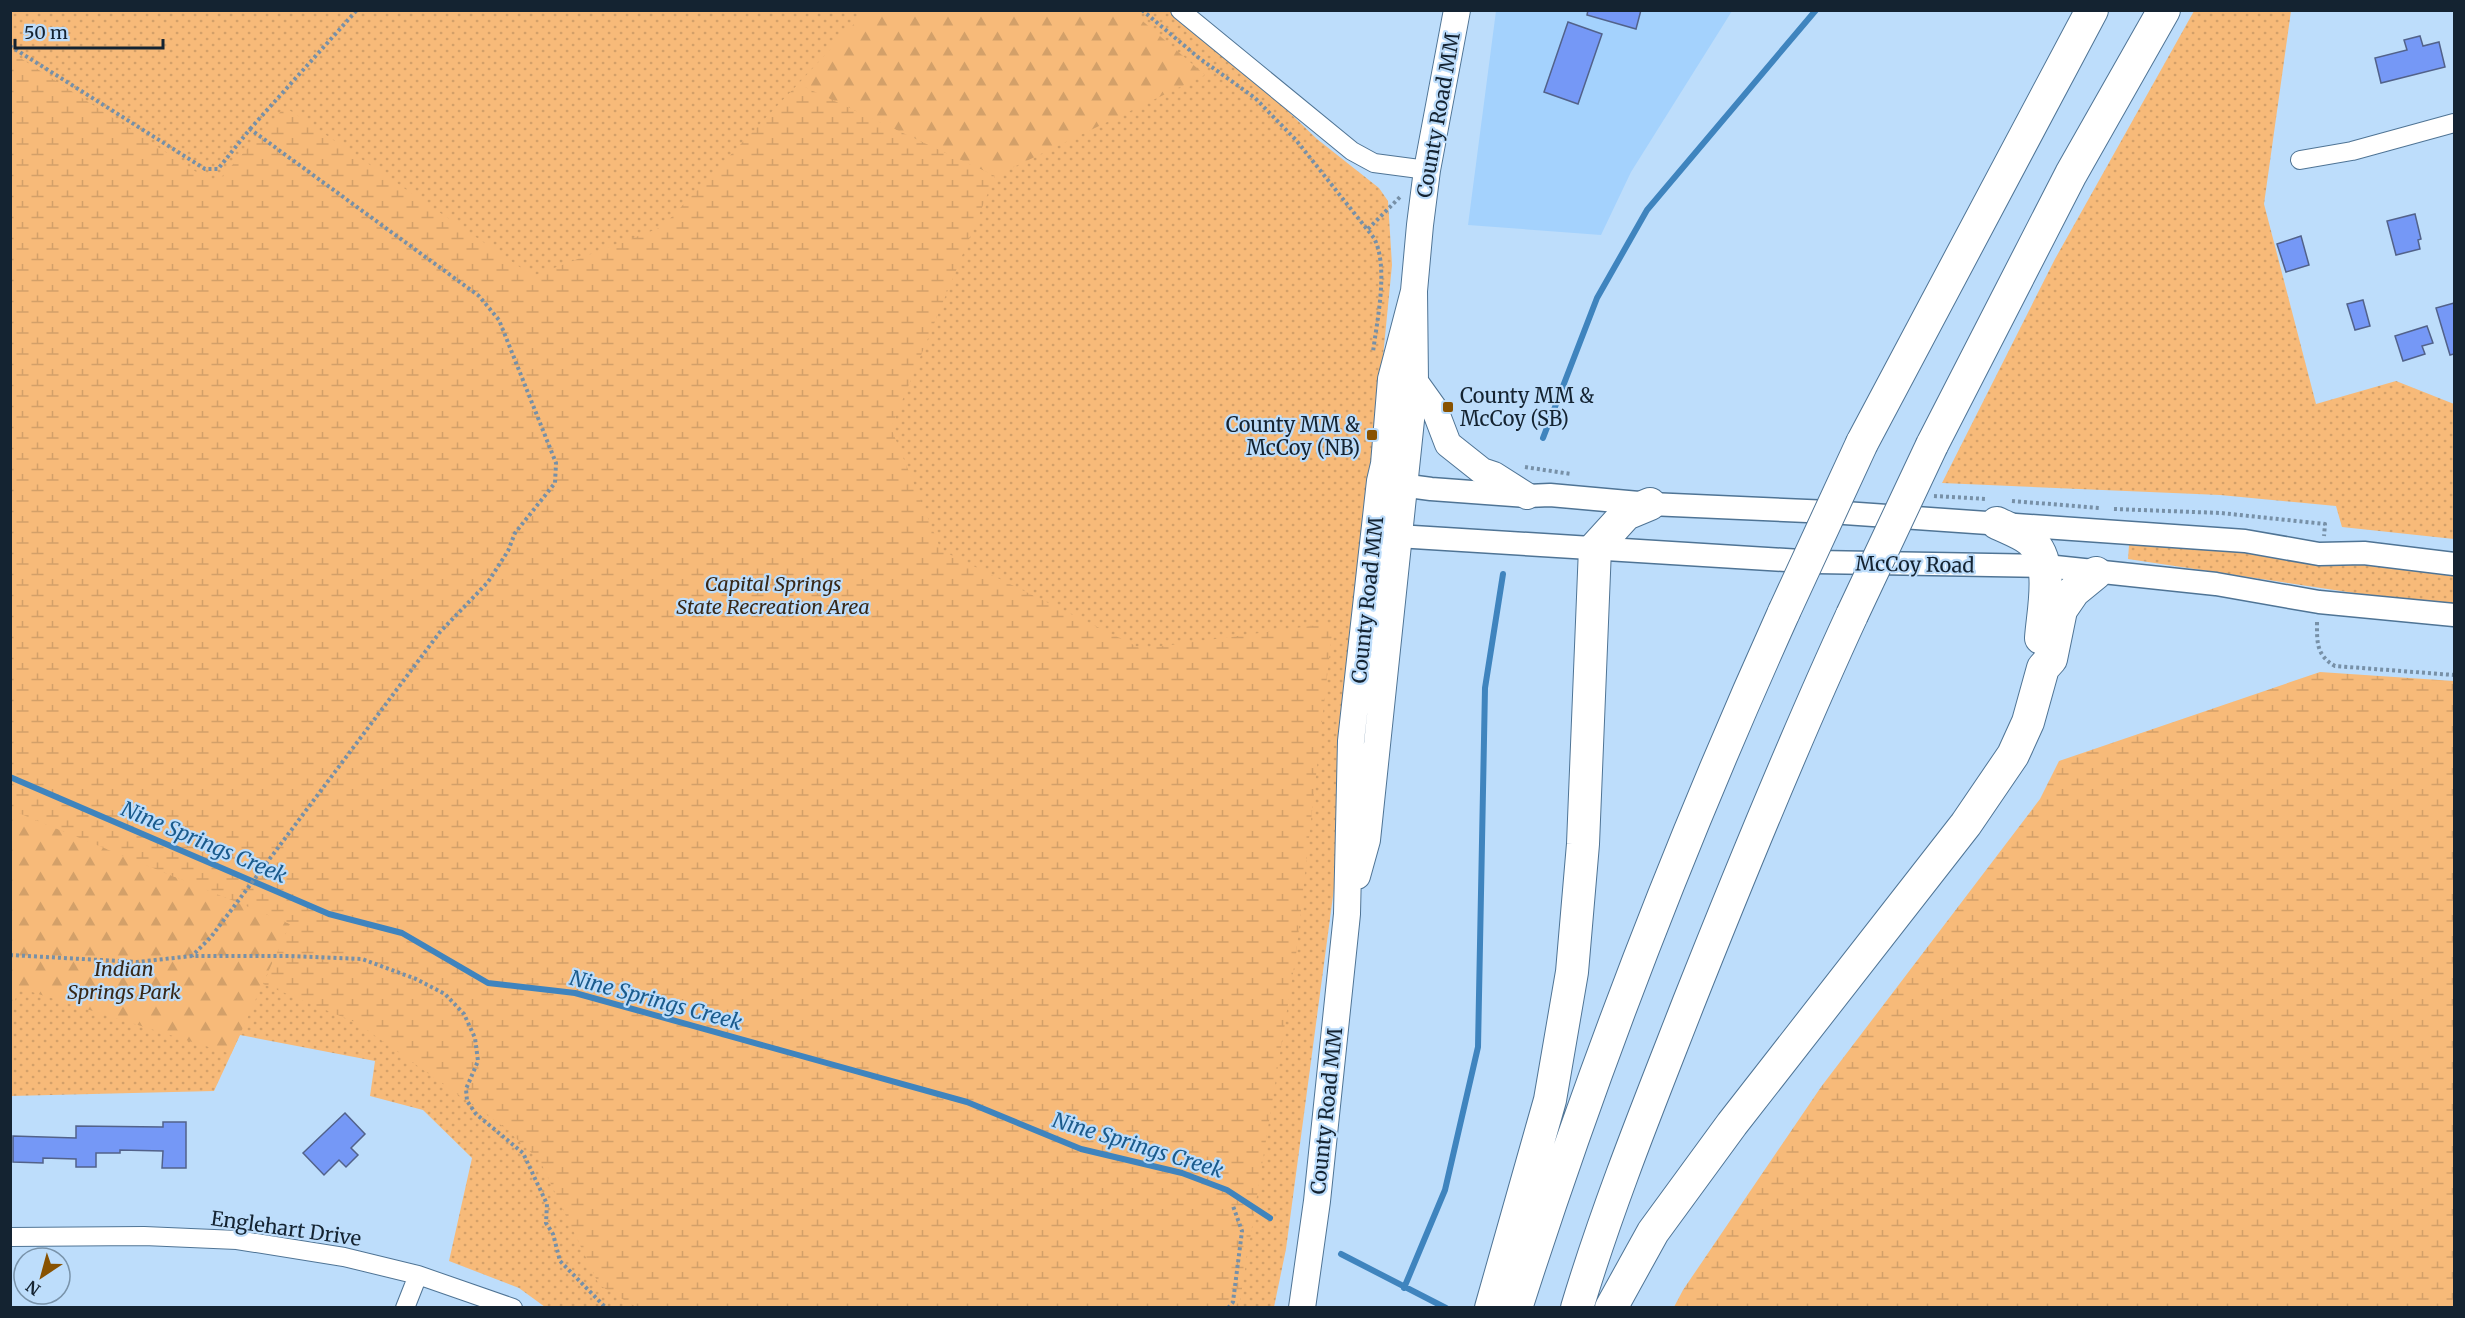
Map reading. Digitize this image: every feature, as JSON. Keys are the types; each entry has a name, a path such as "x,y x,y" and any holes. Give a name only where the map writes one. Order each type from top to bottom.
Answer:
{"highway":[{"path":"1516,1308 1604,1056 1677,860 1730,733 1862,443 2092,10"},
{"path":"1577,1308 1654,1091 1748,850 1803,721 1932,445 2071,174 2164,10"},
{"path":"1491,1308 1550,1100 1572,972 1582,844 1595,548 1626,514 1650,504"},
{"path":"1997,523 2030,540 2041,554 2046,566 2040,658 2043,668"},
{"path":"1611,1308 1653,1232 1732,1124 1966,824 2013,755 2028,722 2043,668 2051,659 2061,610 2074,591 2096,573"}],"main road":[{"name":"County Road MM","path":"1386,536 1405,487 1415,382 1414,291 1427,170 1457,10"},
{"name":"County Road MM","path":"1302,1308 1317,1201 1347,914 1367,840 1386,536 1380,481 1384,464 1391,379 1414,291"},
{"path":"1415,382 1435,410 1448,444 1482,471 1494,475 1527,496"}],"street":[{"path":"1180,10 1352,151 1374,163 1427,170"},
{"path":"2300,160 2352,151 2454,123"},
{"path":"1380,481 1405,487 1527,496 1550,495 1650,504 1830,512 2245,541 2319,554 2364,552 2454,564"},
{"name":"McCoy Road","path":"1386,536 1817,562 2046,566 2216,584 2319,602 2454,615"},
{"name":"Englehart Drive","path":"10,1237 144,1236 237,1240 344,1257 418,1275 513,1308"},
{"path":"405,1308 418,1275"}],"path":[{"path":"10,46 205,169 218,169 250,129 357,10"},
{"path":"1142,10 1199,58 1255,98 1296,140 1368,229 1379,248 1381,268 1372,357"},
{"path":"192,956 211,937 440,632 488,582 508,551 514,533 555,483 556,463 499,320 479,296 250,129"},
{"path":"1368,229 1427,170"},
{"path":"10,955 138,962 192,956 362,959 416,979 445,994 464,1014 475,1038 478,1061 466,1089 467,1101 477,1114 522,1153 547,1204 546,1223 553,1234 560,1261 606,1308"},
{"path":"1228,1308 1233,1302 1242,1231 1233,1206"}],"shaded area":[{"path":"1496,11 1732,11 1631,172 1601,235 1468,225"}],"green space":[{"path":"867,10 1131,11 1205,75 995,176 798,84"},
{"name":"Capital Springs State Recreation Area","path":"10,11 1178,11 1227,53 1317,139 1379,188 1388,201 1392,265 1356,632 1341,836 1286,1249 1274,1307 545,1307 519,1288 449,1261 472,1158 423,1110 370,1096 375,1061 240,1035 214,1091 11,1096"},
{"path":"2194,11 2291,11 2264,204 2316,404 2396,381 2454,404 2454,539 2342,527 2336,506 2220,495 1942,483 2055,259"},
{"name":"Capital Springs State Recreation Area","path":"11,52 215,184 285,107 533,276 662,227 798,84 995,176 891,428 941,550 1142,649 1333,623 1296,955 1239,1307 636,1307 599,1285 540,1161 505,1128 357,1023 263,984 290,924 11,810"},
{"path":"2130,532 2454,563 2454,608 2128,559"},
{"path":"2320,672 2454,681 2454,1307 1674,1307 1683,1290 1821,1087 2040,799 2059,761"},
{"name":"Indian Springs Park","path":"11,810 290,924 231,1054 19,988 11,1013"}],"building":[{"path":"1588,10 1641,10 1636,29 1587,15"},
{"path":"1568,22 1602,34 1578,104 1544,92"},
{"path":"2420,36 2423,46 2439,42 2445,67 2381,83 2375,58 2407,50 2404,40"},
{"path":"2415,214 2421,239 2418,240 2420,249 2396,255 2387,221"},
{"path":"2301,236 2309,265 2286,272 2277,244"},
{"path":"2363,300 2370,326 2355,330 2347,304"},
{"path":"2454,303 2454,354 2450,355 2436,308"},
{"path":"2427,326 2433,343 2422,346 2425,354 2403,361 2395,336"},
{"path":"345,1113 365,1134 351,1148 358,1155 346,1167 339,1160 324,1175 303,1153"},
{"path":"163,1122 186,1122 186,1168 162,1168 163,1151 120,1150 120,1153 96,1153 96,1167 76,1167 76,1159 43,1158 43,1163 13,1162 13,1136 76,1138 76,1126 163,1127"}],"waterway":[{"path":"1543,438 1597,298 1647,210 1816,10"},
{"path":"1404,1288 1445,1190 1478,1047 1485,688 1503,574"},
{"name":"Nine Springs Creek","path":"10,777 329,914 402,933 488,983 575,993 967,1102 1081,1149 1182,1173 1227,1190 1270,1218"},
{"path":"1341,1254 1446,1308"}],"place":[{"name":"County MM & McCoy (SB)","path":"1448,407"},
{"name":"County MM & McCoy (NB)","path":"1372,435"}]}
